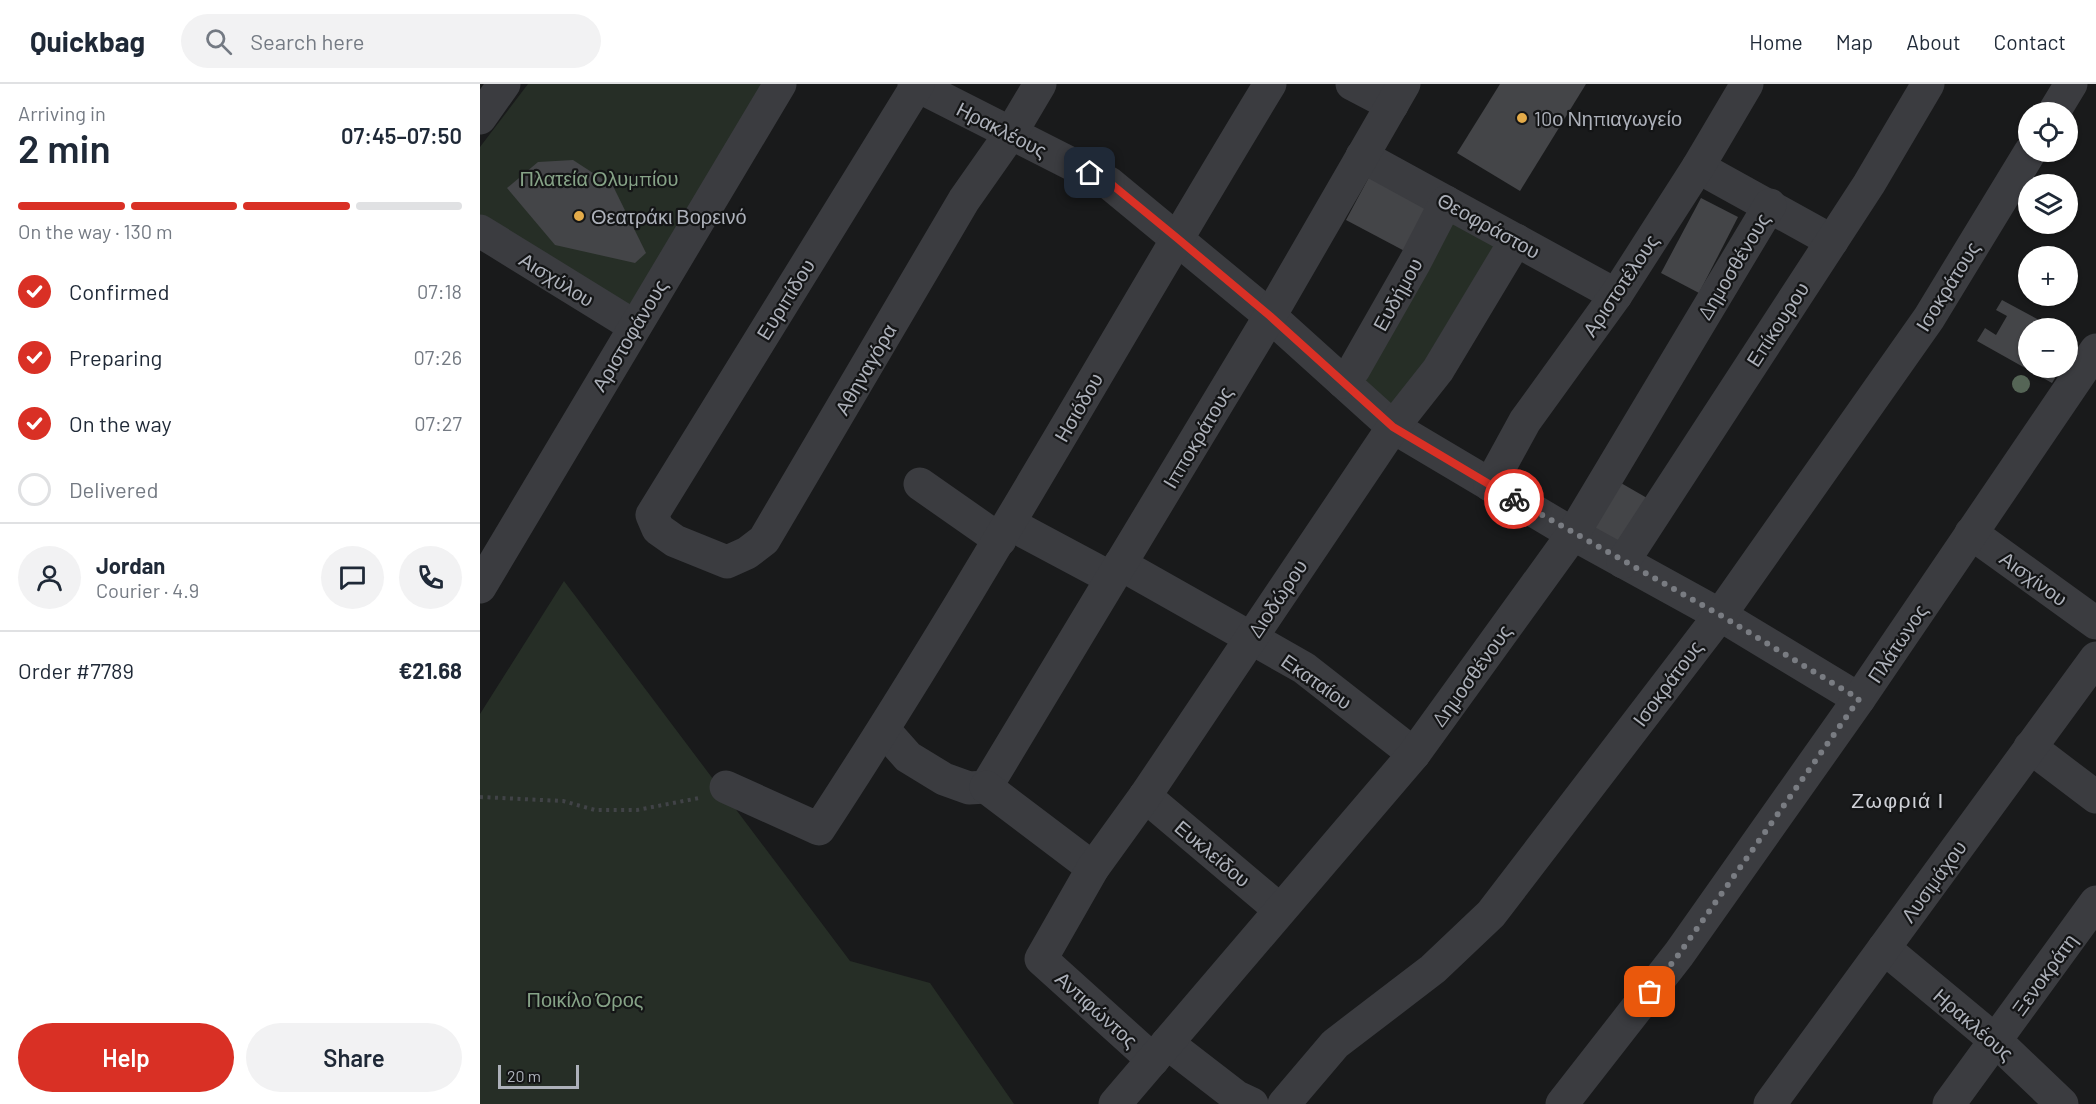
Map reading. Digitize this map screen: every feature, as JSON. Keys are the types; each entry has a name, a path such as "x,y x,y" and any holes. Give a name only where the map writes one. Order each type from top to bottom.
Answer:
{"street":[{"path":"480,118 504,84"},
{"name":"Αριστοφάνους","path":"480,587 780,84"},
{"name":"Αθηναγόρα","path":"652,515 658,529 675,541 727,562 747,554 764,540 964,200 1011,134 1040,84"},
{"name":"Ησιόδου","path":"726,787 819,829 884,730 1005,532 1270,84"},
{"path":"1352,84 1398,95"},
{"name":"Αριστοτέλους","path":"1490,485 1525,421 1616,295 1698,167 1747,84"},
{"name":"Επίκουρου","path":"1623,561 1869,184 1928,84"},
{"path":"2060,102 2072,84"},
{"name":"Ηρακλέους","path":"916,85 1110,183 1270,316 1393,427 1573,534 1720,615 1859,699"},
{"name":"Ευριπίδου","path":"652,515 916,85"},
{"name":"Ιπποκράτους","path":"986,787 1270,316 1398,95"},
{"name":"Θεοφράστου","path":"1362,156 1616,295"},
{"name":"Ισοκράτους","path":"1284,1104 1335,1044 1433,969 1491,914 1720,615 1929,318 2024,162"},
{"path":"1698,167 1832,241"},
{"name":"Ευδήμου","path":"1342,382 1354,369 1446,202"},
{"name":"Δημοσθένους","path":"1115,1104 1414,754 1573,534 1770,205"},
{"name":"Αισχύλου","path":"480,231 634,326"},
{"name":"Διοδώρου","path":"1041,958 1092,868 1145,796 1393,427 1438,370 1516,240"},
{"name":"Πλάτωνος","path":"1562,1104 1679,954 1859,699 2096,350"},
{"name":"Εκαταίου","path":"920,484 1005,532 1116,571 1304,668 1414,754"},
{"name":"Αισχίνου","path":"1971,533 2096,623"},
{"name":"Λυσιμάχου","path":"1770,1104 2096,658"},
{"path":"884,730 908,758 944,779 969,788 986,787 1092,868"},
{"path":"2030,747 2096,797"},
{"name":"Ευκλείδου","path":"1145,796 1280,910"},
{"name":"Ξενοκράτη","path":"1949,1104 2096,902"},
{"name":"Ηρακλέους","path":"1884,948 1996,1041 2062,1104"},
{"name":"Αντιφώντος","path":"1041,958 1160,1052 1252,1104"}],"path":[{"path":"480,797 563,801 595,810 637,810 696,799 726,787"}],"green space":[{"name":"Πλατεία Ολυμπίου","path":"528,84 768,84 629,306 480,215 480,147"},
{"path":"1446,202 1516,240 1393,427 1343,382"},
{"name":"Ποικίλο Όρος","path":"564,581 850,961 930,983 1014,1104 480,1104 480,714"}],"building":[{"name":"10ο Νηπιαγωγείο","path":"1500,84 1586,84 1520,191 1457,153"},
{"name":"Θεατράκι Βορεινό","path":"573,160 613,186 646,253 635,263 555,245 507,188 538,162"},
{"path":"1375,166 1443,202 1414,256 1346,220"},
{"path":"1701,198 1738,217 1699,293 1661,273"},
{"path":"2002,300 2035,318 2018,318 2018,364 1977,341 1985,328 1996,335 2007,316 1996,310"},
{"path":"2043,378 2055,378 2052,383"},
{"path":"1614,479 1647,498 1618,548 1585,529"}],"way so far":[{"path":"1514,499 1720,615 1859,699 1650,992"}],"place":[{"name":"10ο Νηπιαγωγείο","path":"1522,118"},
{"name":"Θεατράκι Βορεινό","path":"579,216"}],"district":[{"name":"Ζωφριά Ι","path":"1898,799"}],"route":[{"path":"1090,173 1110,183 1177,238 1270,316 1393,427 1514,499"}]}
